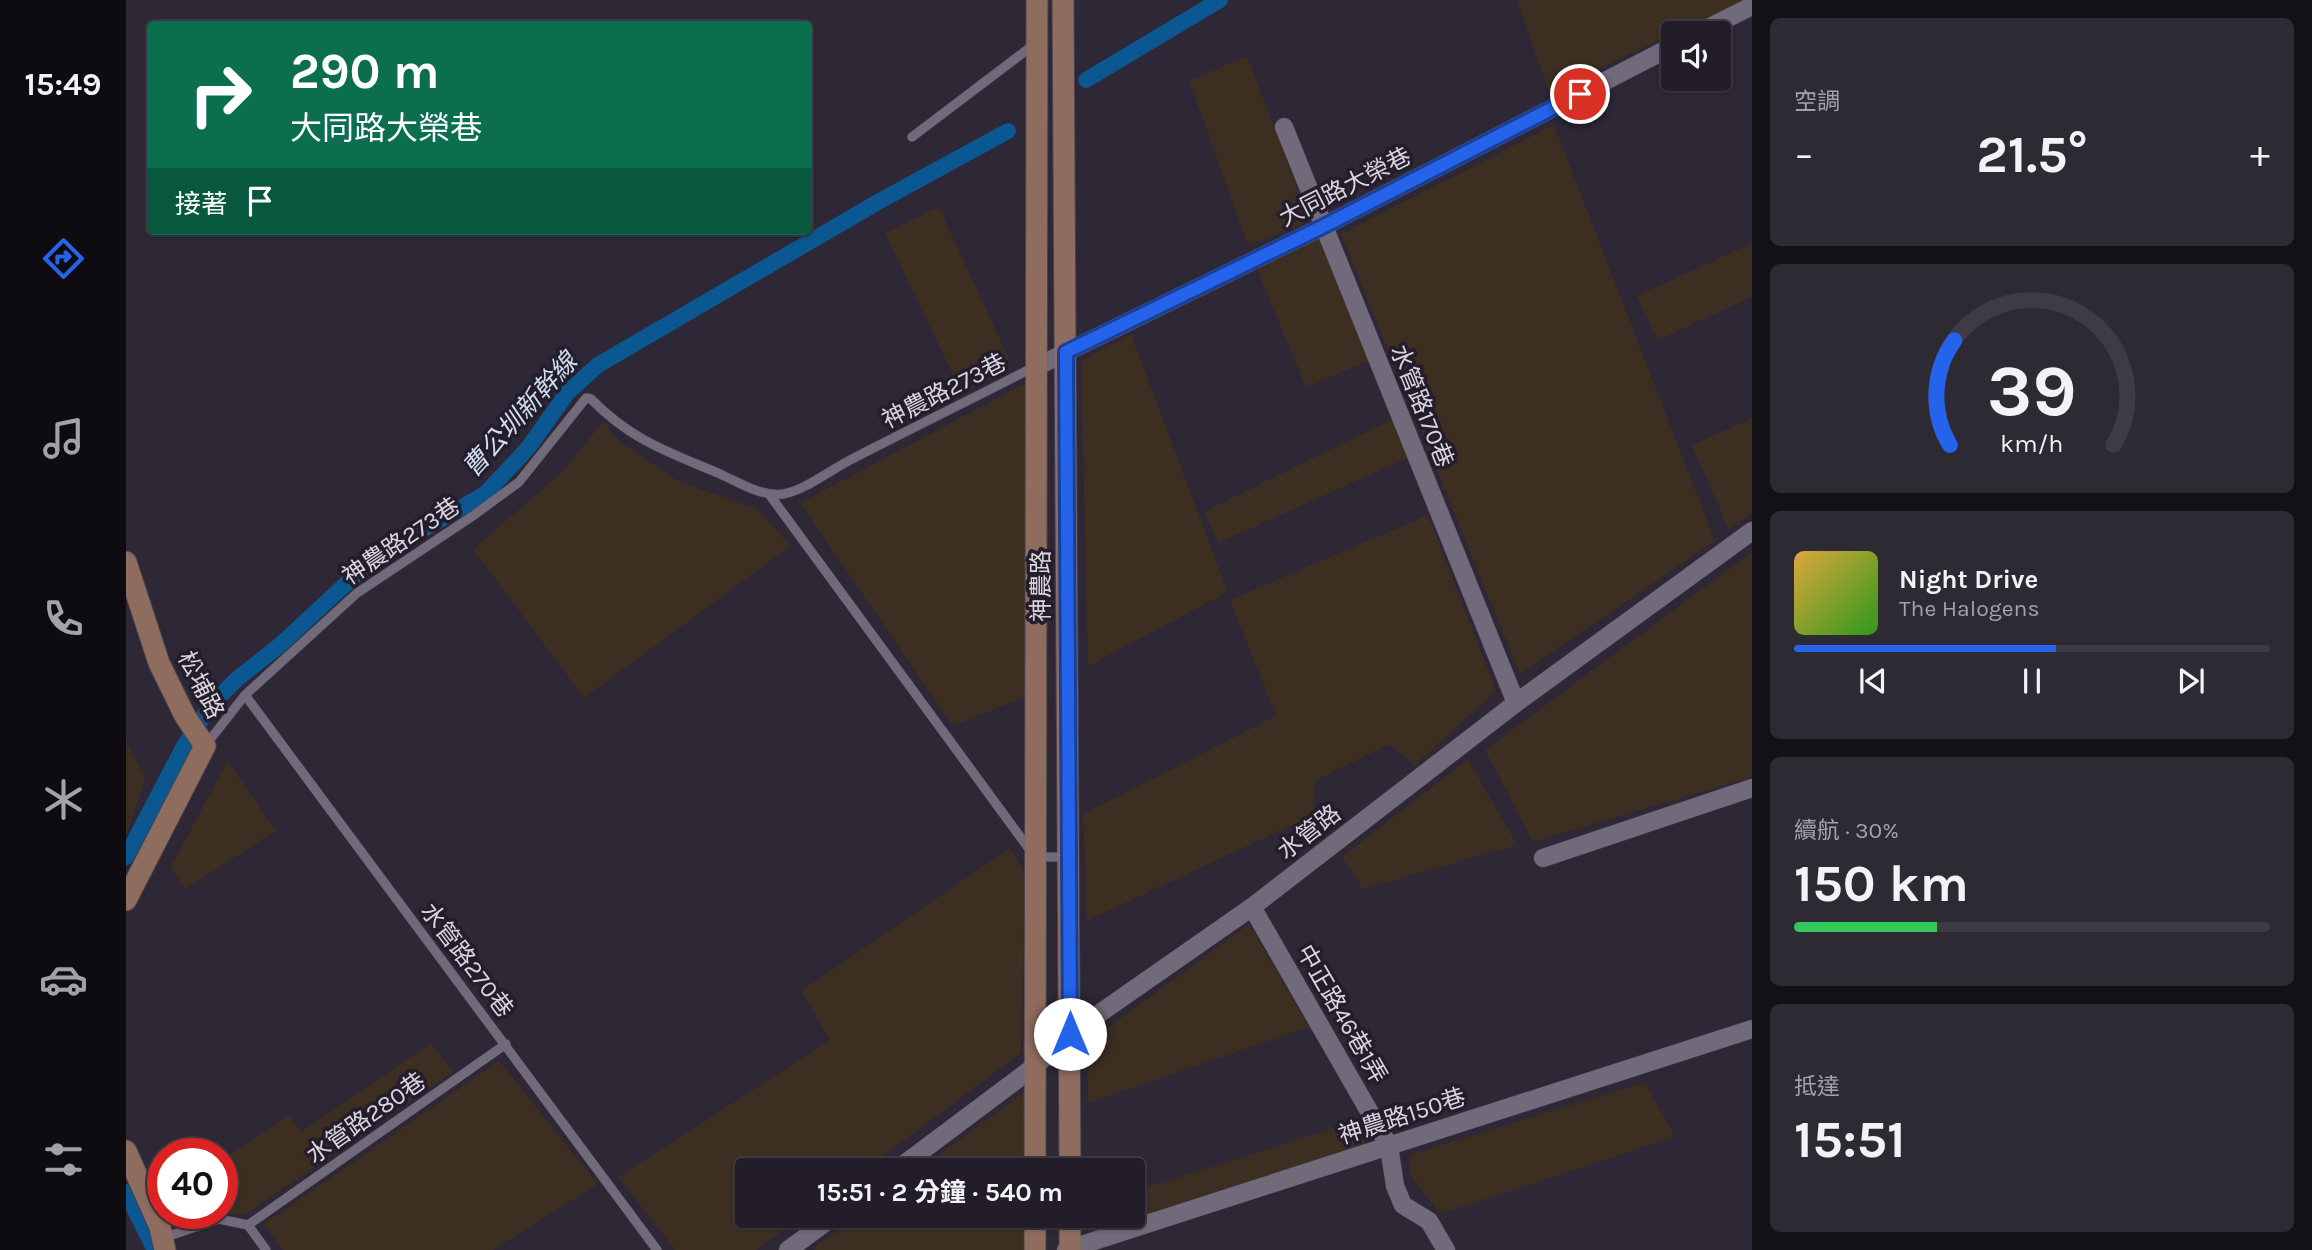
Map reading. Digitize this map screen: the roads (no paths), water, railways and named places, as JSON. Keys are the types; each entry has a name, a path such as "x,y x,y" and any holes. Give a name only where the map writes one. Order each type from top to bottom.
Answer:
{"street":[{"name":"神農路","path":"1035,1158 1037,0"},
{"name":"神農路","path":"1063,0 1070,1158"},
{"path":"1722,21 1752,6"},
{"name":"大同路大榮巷","path":"1036,367 1324,226 1661,52"},
{"name":"水管路170巷","path":"1284,127 1516,702"},
{"name":"水管路","path":"912,1158 1035,1066 1070,1034 1252,907 1516,702 1752,531"},
{"name":"松埔路","path":"126,562 159,663 185,716 204,744 126,900"},
{"path":"1544,858 1752,788"},
{"name":"中正路46巷1弄","path":"1252,907 1389,1146 1395,1186 1403,1205 1429,1221 1446,1250"},
{"name":"神農路150巷","path":"1069,1250 1752,1029"},
{"path":"126,1151 164,1244"},
{"path":"794,1248 819,1228"},
{"path":"1035,1228 1035,1250"},
{"path":"1069,1250 1070,1228"}],"lane":[{"path":"912,137 1037,41"},
{"name":"神農路273巷","path":"204,744 245,695 357,593 519,482 586,398 591,399 635,436 664,452 769,494 785,494 1036,367"},
{"path":"769,494 1035,857 1069,857"},
{"name":"水管路270巷","path":"245,695 657,1250"},
{"name":"水管路280巷","path":"248,1225 506,1044"},
{"path":"164,1244 219,1219 248,1225 266,1250"}],"waterway":[{"name":"曹公圳新幹線","path":"1086,80 1220,0"},
{"name":"曹公圳新幹線","path":"126,857 184,746 212,704 364,567 387,550 485,494 528,448 568,392 598,365 878,202 1008,131"},
{"name":"曹公圳新幹線","path":"126,1192 155,1250"}]}
